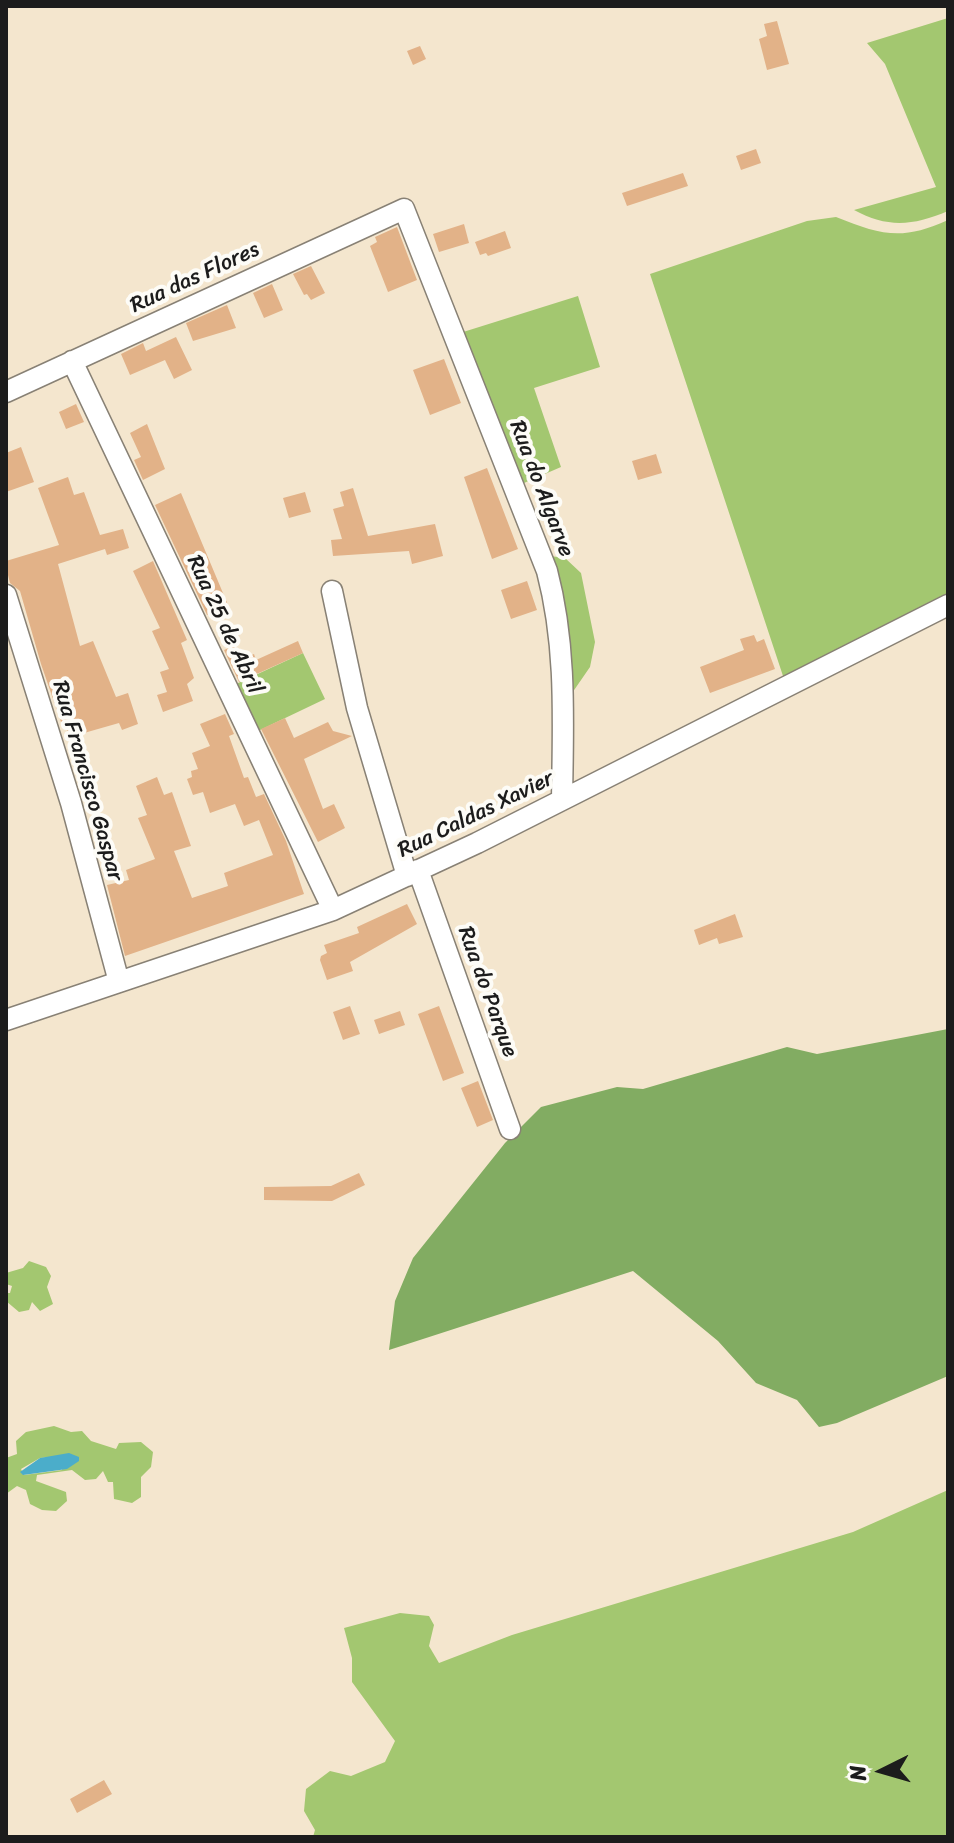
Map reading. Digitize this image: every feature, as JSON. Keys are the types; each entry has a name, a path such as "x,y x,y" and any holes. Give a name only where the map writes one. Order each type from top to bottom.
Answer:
{"street":[{"name":"Rua das Flores","path":"6,392 404,209"},
{"name":"Rua do Algarve","path":"404,209 547,571 559,616 563,667 562,800"},
{"name":"Rua 25 de Abril","path":"72,361 333,910"},
{"name":"Rua do Parque","path":"332,591 357,708 412,873 510,1129"},
{"name":"Rua Francisco Gaspar","path":"6,595 71,803 119,982"},
{"name":"Rua Caldas Xavier","path":"6,1020 333,910 562,800 948,605"}],"green space":[{"path":"948,18 948,211 923,220 900,223 866,216 854,210 936,187 885,64 867,43"},
{"path":"836,217 892,233 917,231 948,220 948,596 784,679 650,274 807,221"},
{"path":"578,296 600,367 534,388 561,467 524,483 460,333"},
{"path":"550,556 565,558 581,573 595,642 590,667 570,696"},
{"path":"303,653 325,699 258,731 236,684"},
{"path":"948,1029 948,1376 837,1423 819,1427 797,1400 756,1383 718,1341 633,1271 389,1350 395,1301 413,1258 505,1143 541,1107 617,1087 643,1089 787,1047 817,1054"},
{"path":"29,1261 46,1267 51,1276 47,1287 53,1304 40,1311 32,1302 29,1310 19,1312 6,1301 6,1293 10,1293 12,1286 6,1284 6,1273 23,1268"},
{"path":"54,1426 71,1432 82,1431 91,1441 116,1449 119,1443 141,1442 153,1452 151,1467 141,1477 141,1497 132,1503 114,1499 113,1482 108,1482 103,1471 96,1479 85,1480 72,1470 37,1475 36,1481 66,1492 67,1501 56,1511 42,1510 30,1504 26,1490 17,1486 6,1494 6,1458 17,1454 16,1441 26,1432","holes":["65,1456 62,1470 24,1475 21,1469 40,1458"]},
{"path":"948,1490 948,1837 313,1837 315,1830 304,1811 306,1789 330,1771 351,1776 385,1762 395,1741 352,1682 352,1658 344,1628 400,1613 429,1616 434,1625 429,1646 439,1663 512,1635 853,1532"}],"water":[{"path":"69,1453 79,1457 79,1461 67,1469 23,1475 20,1472 40,1458"}],"building":[{"path":"777,21 789,64 767,70 759,39 767,36 764,24"},
{"path":"420,46 426,59 413,65 407,51"},
{"path":"756,149 761,163 741,170 736,156"},
{"path":"683,173 688,186 627,206 622,193"},
{"path":"464,224 469,243 439,252 433,234"},
{"path":"397,227 417,280 388,292 370,246 377,242 375,237"},
{"path":"505,231 511,248 488,256 486,253 480,255 475,242"},
{"path":"311,266 325,293 311,300 307,294 304,295 293,274"},
{"path":"272,284 283,310 264,318 253,293"},
{"path":"227,305 236,328 193,341 186,323"},
{"path":"176,337 192,370 174,379 165,360 130,375 121,354 143,343 146,351"},
{"path":"444,359 461,403 430,415 413,370"},
{"path":"76,404 84,422 66,429 59,412"},
{"path":"147,424 165,469 143,480 134,460 141,457 130,433"},
{"path":"21,447 34,482 6,492 6,453"},
{"path":"656,454 662,473 638,480 632,461"},
{"path":"487,468 518,549 492,559 464,477"},
{"path":"68,477 74,495 84,492 100,535 123,529 129,548 107,555 105,549 58,564 80,646 93,641 116,697 128,693 138,724 122,730 119,723 70,737 66,727 63,728 41,664 20,591 10,583 6,567 6,561 59,545 38,488"},
{"path":"353,488 368,536 435,524 443,556 412,564 409,551 333,556 331,540 342,539 333,509 344,506 340,492"},
{"path":"305,492 311,512 289,518 283,498"},
{"path":"181,493 228,605 207,615 155,505"},
{"path":"153,561 187,640 181,643 194,678 187,684 193,701 163,712 157,695 167,692 160,672 169,669 152,631 160,628 133,571"},
{"path":"527,581 537,610 511,619 501,590"},
{"path":"754,635 757,642 764,639 775,669 710,693 700,667 744,650 740,639"},
{"path":"298,641 303,653 239,682 224,650 234,646 239,656 247,652 249,656 254,654 256,660"},
{"path":"225,714 234,734 229,736 244,778 248,777 256,797 264,794 286,841 304,894 125,956 107,885 129,880 126,870 155,859 138,818 147,815 136,786 157,777 164,795 172,792 191,846 174,851 192,898 228,886 224,873 273,855 259,820 244,826 235,804 210,813 203,792 193,795 187,779 192,777 191,771 198,769 192,753 210,746 200,724"},
{"path":"285,718 294,738 328,722 333,731 352,736 304,759 323,809 334,804 345,828 318,842 261,729"},
{"path":"407,904 417,924 350,962 353,971 327,980 320,960 327,953 324,945 359,933 357,927"},
{"path":"735,914 743,937 719,944 717,938 699,945 694,930"},
{"path":"350,1006 360,1034 343,1040 333,1012"},
{"path":"439,1006 464,1073 443,1081 418,1014"},
{"path":"400,1011 405,1025 379,1034 374,1020"},
{"path":"478,1081 493,1120 477,1127 461,1088"},
{"path":"359,1173 365,1185 332,1201 264,1200 264,1187 331,1186"},
{"path":"104,1780 112,1794 77,1813 70,1799"}]}
